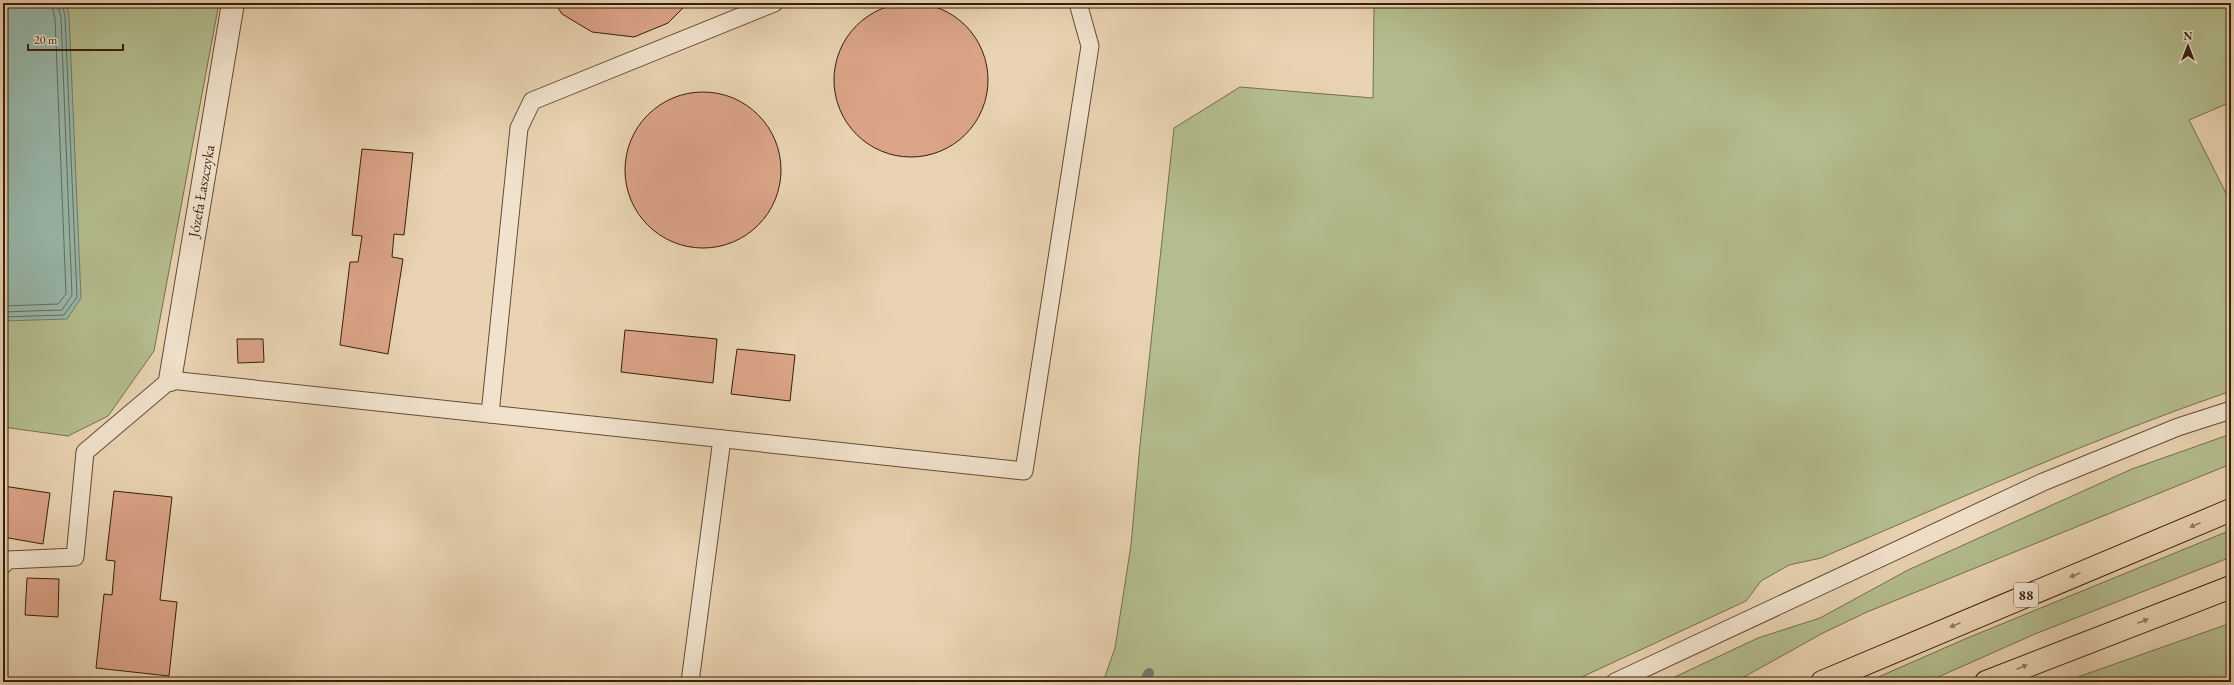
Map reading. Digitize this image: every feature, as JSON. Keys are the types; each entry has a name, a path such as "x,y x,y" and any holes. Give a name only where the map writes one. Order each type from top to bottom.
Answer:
{"main road":[{"name":"88","path":"1822,682 2231,510"},
{"path":"1986,682 2231,587"}],"street":[{"name":"Józefa Łaszczyka","path":"170,380 233,3"}],"lane":[{"path":"490,414 519,128 532,101 774,3"},
{"path":"3,565 8,560 75,557 85,452 170,380 1024,472 1090,46 1078,3"},
{"path":"1615,682 2043,482 2178,427 2231,410"},
{"path":"690,682 722,439"}],"green space":[{"path":"3,3 219,3 154,351 108,416 68,436 3,427"},
{"path":"1374,3 2231,3 2231,102 2189,120 2231,203 2231,391 2127,429 2075,450 1973,492 1821,558 1789,565 1761,581 1746,601 1571,682 1103,682 1115,648 1131,545 1140,445 1174,128 1240,87 1373,98"},
{"path":"2231,434 2231,464 1867,612 1823,633 1735,682 1664,682 1758,638 1820,618 1908,570 2132,469"},
{"path":"2231,530 2231,557 2035,634 1927,682 1867,682 1965,639"},
{"path":"2231,623 2231,682 2064,682 2075,678"}],"water":[{"path":"3,3 66,3 69,15 81,298 67,319 3,321"}],"building":[{"path":"555,3 685,3 683,8 668,23 634,37 592,32 562,14"},
{"path":"911,3 926,5 947,12 954,16 970,31 975,37 982,51 988,80 986,95 979,116 975,123 960,139 954,144 940,151 911,157 896,155 875,148 868,144 852,129 847,123 840,109 834,80 836,65 843,44 847,37 862,21 868,16 882,9"},
{"path":"703,92 733,98 746,105 758,115 768,127 775,140 781,170 775,200 768,213 758,225 746,235 733,242 703,248 673,242 660,235 648,225 638,213 631,200 625,170 631,140 638,127 648,115 660,105 673,98"},
{"path":"362,149 413,153 404,235 394,234 392,257 403,259 388,354 340,345 350,262 358,262 362,236 352,235"},
{"path":"625,330 717,339 713,383 621,372"},
{"path":"237,339 263,339 264,362 238,363"},
{"path":"737,349 795,355 790,401 731,394"},
{"path":"3,486 50,493 43,544 3,537"},
{"path":"114,491 172,497 160,600 177,602 169,676 96,668 104,594 112,595 115,561 106,560"},
{"path":"27,578 59,579 58,617 25,615"}],"waterway":[{"path":"1144,682 1149,673"}]}
